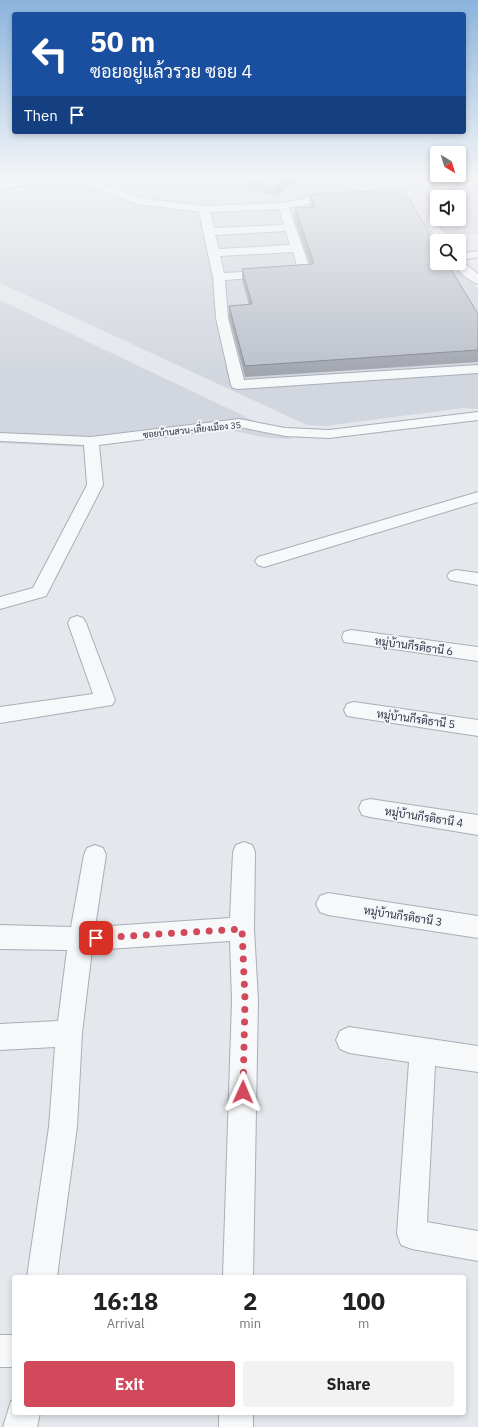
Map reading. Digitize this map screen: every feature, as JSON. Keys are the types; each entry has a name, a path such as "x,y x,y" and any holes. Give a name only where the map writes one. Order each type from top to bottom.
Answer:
{"street":[{"path":"211,243 218,243"},
{"path":"211,243 218,243"},
{"path":"211,243 218,243"},
{"path":"211,243 222,318 238,385 478,369"},
{"path":"466,256 478,254"},
{"path":"465,270 478,280"},
{"name":"ซอยบ้านสวน-เลี่ยงเมือง 35","path":"0,437 91,441 239,423 285,432 329,434 478,416"},
{"path":"0,603 40,592 95,485 91,441"},
{"path":"264,561 478,497"},
{"path":"456,576 478,579"},
{"path":"0,715 105,700 77,623"},
{"name":"หมู่บ้านกีรติธานี 6","path":"351,637 478,654"},
{"name":"หมู่บ้านกีรติธานี 5","path":"354,710 478,728"},
{"name":"หมู่บ้านกีรติธานี 4","path":"370,808 478,825"},
{"path":"238,1275 245,1000 242,929 244,852"},
{"path":"42,1275 63,1127 69,1033 95,855"},
{"name":"หมู่บ้านกีรติธานี 3","path":"328,904 478,927"},
{"path":"0,937 82,939 242,929"},
{"path":"0,1037 69,1033"},
{"path":"349,1040 478,1059"},
{"path":"423,1050 412,1234 478,1246"},
{"path":"0,1351 12,1351"},
{"path":"20,1427 23,1415"},
{"path":"236,1415 236,1427"}],"shaded area":[{"path":"0,243 430,243 430,270 455,270 478,288 478,409 463,408 325,426 307,425 0,283"},
{"path":"0,300 292,439 268,438 224,429 79,447 0,443"}],"building":[{"path":"307,243 430,243 430,270 451,270 478,314 478,350 245,366 229,306 252,304 242,269 313,264"}],"route":[{"path":"96,938 242,929 245,1000 243,1092"}]}
